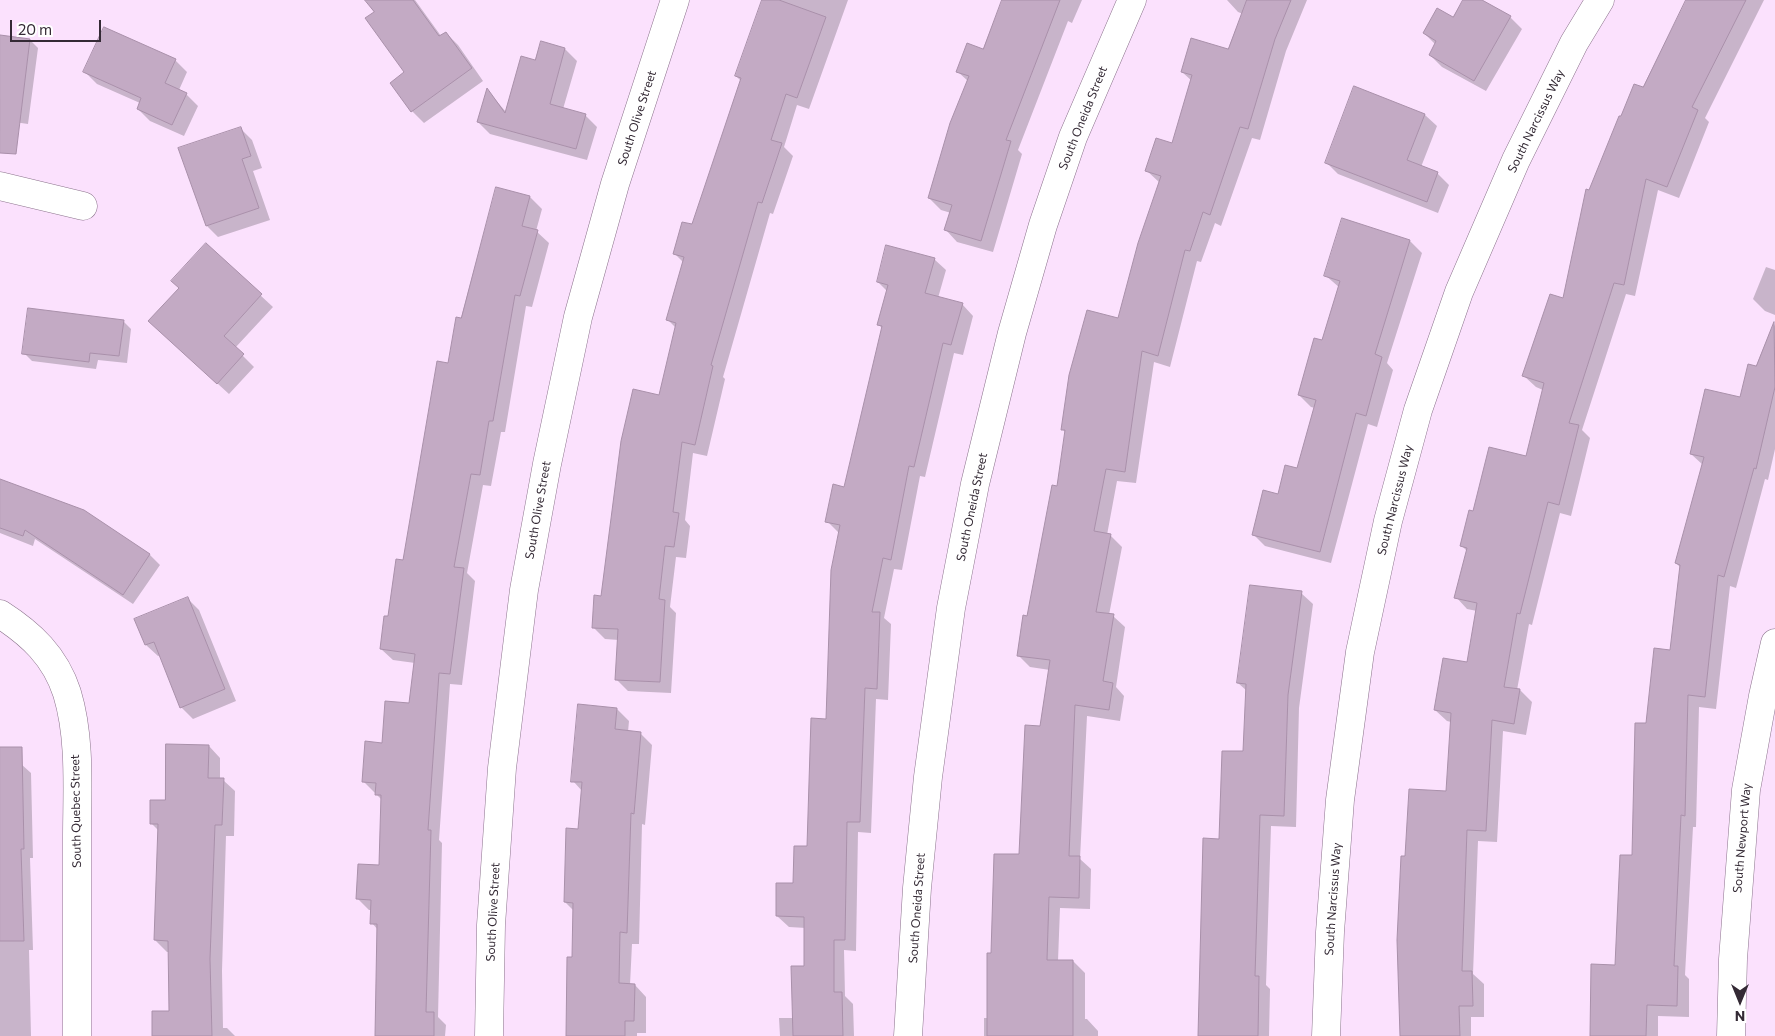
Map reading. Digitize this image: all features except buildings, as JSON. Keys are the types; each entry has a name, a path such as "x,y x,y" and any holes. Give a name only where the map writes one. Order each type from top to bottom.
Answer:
{"street":[{"name":"South Olive Street","path":"490,1036 491,924 502,768 524,590 546,464 578,317 615,184 675,0"},
{"name":"South Oneida Street","path":"908,1036 928,777 951,608 975,484 1012,333 1043,225 1073,137 1132,0"},
{"name":"South Narcissus Way","path":"1326,1036 1330,932 1340,800 1360,652 1388,521 1418,410 1458,292 1516,160 1574,43 1600,0"},
{"path":"0,186 83,206"},
{"name":"South Quebec Street","path":"0,614 28,633 48,655 66,692 74,726 77,778 76,1036"},
{"name":"South Newport Way","path":"1731,1036 1733,959 1746,790 1762,696 1775,642"}]}
